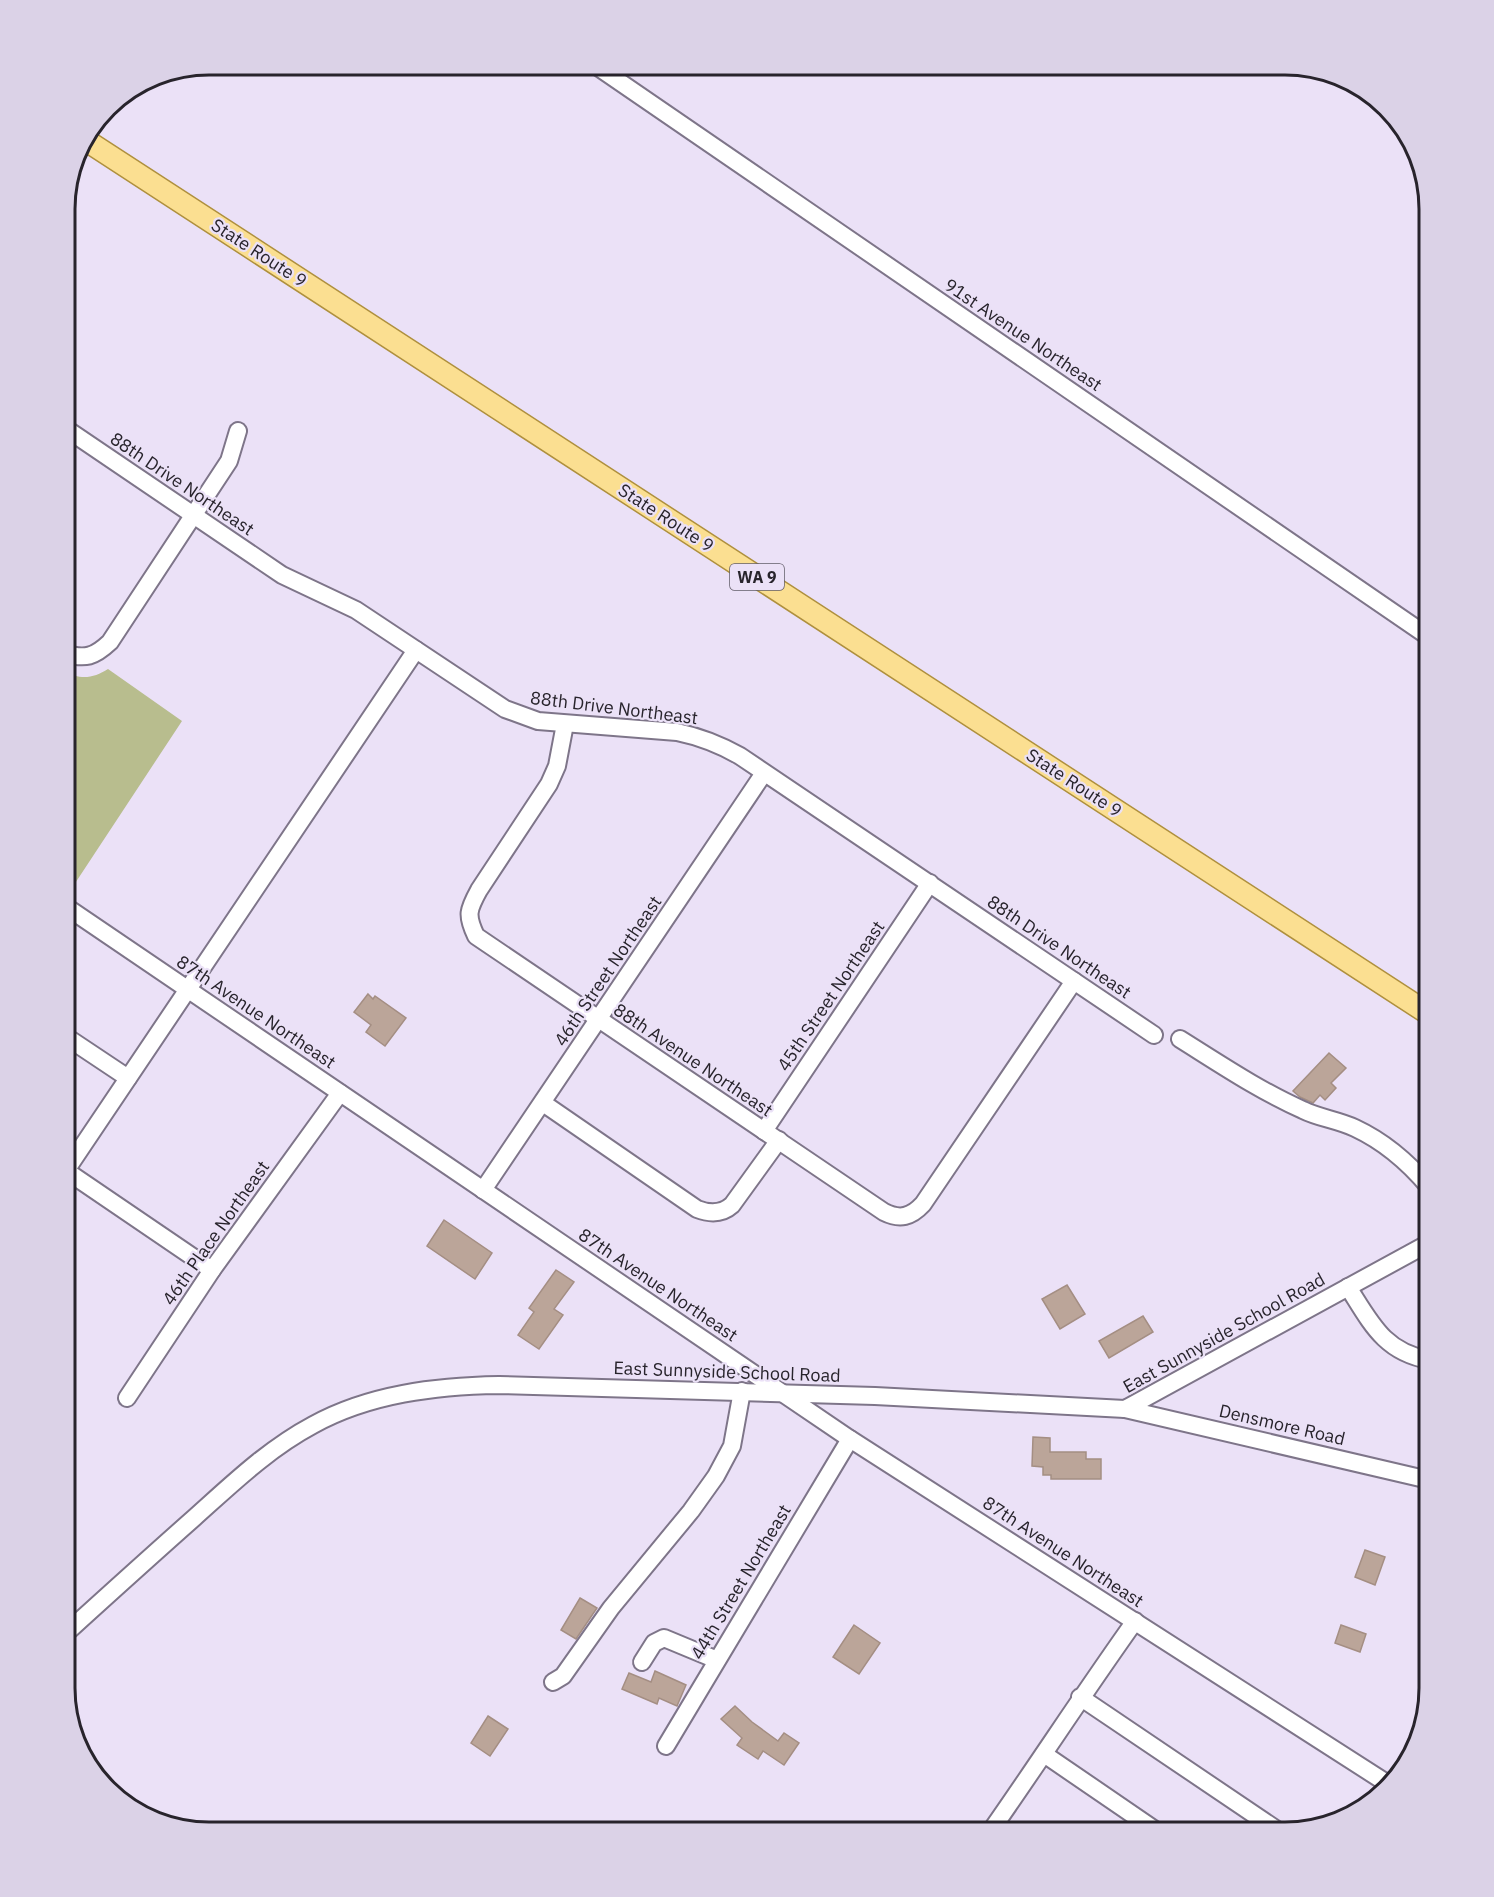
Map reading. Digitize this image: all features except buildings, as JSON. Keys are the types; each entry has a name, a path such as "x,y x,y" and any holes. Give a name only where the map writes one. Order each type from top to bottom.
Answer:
{"main road":[{"name":"State Route 9","path":"92,144 1419,1007"}],"street":[{"name":"91st Avenue Northeast","path":"610,75 1419,630"},
{"path":"75,656 90,656 101,651 110,642 228,461 238,431"},
{"name":"88th Drive Northeast","path":"75,435 282,575 357,610 505,709 538,721 677,732 718,744 930,883 1154,1035"},
{"path":"75,1156 416,650"},
{"name":"88th Avenue Northeast","path":"565,724 557,766 549,784 469,908 469,922 476,936 893,1217 904,1217 915,1212 923,1204 1074,981"},
{"name":"46th Street Northeast","path":"483,1190 764,773"},
{"name":"45th Street Northeast","path":"764,1131 930,883"},
{"name":"87th Avenue Northeast","path":"75,913 850,1439 1382,1780"},
{"path":"1180,1039 1241,1078 1303,1110 1354,1127 1383,1144 1408,1163 1419,1175"},
{"path":"75,1043 128,1078"},
{"name":"46th Place Northeast","path":"127,1398 212,1270 340,1093"},
{"path":"543,1103 706,1213 725,1211 732,1205 779,1140"},
{"path":"75,1178 212,1270"},
{"name":"East Sunnyside School Road","path":"75,1624 237,1479 279,1445 315,1424 351,1408 417,1391 463,1386 742,1391 1125,1409 1419,1249"},
{"path":"1348,1287 1380,1336 1399,1351 1419,1357"},
{"path":"553,1682 563,1676 611,1608 691,1511 716,1476 732,1446 742,1391"},
{"name":"Densmore Road","path":"1125,1409 1419,1477"},
{"name":"44th Street Northeast","path":"666,1746 850,1439"},
{"path":"998,1822 1044,1755 1080,1697 1135,1621"},
{"path":"642,1662 654,1643 664,1638 717,1660"},
{"path":"1080,1697 1264,1822"},
{"path":"1044,1755 1142,1822"}],"green space":[{"path":"108,669 182,721 75,883 75,676 86,677"}]}
